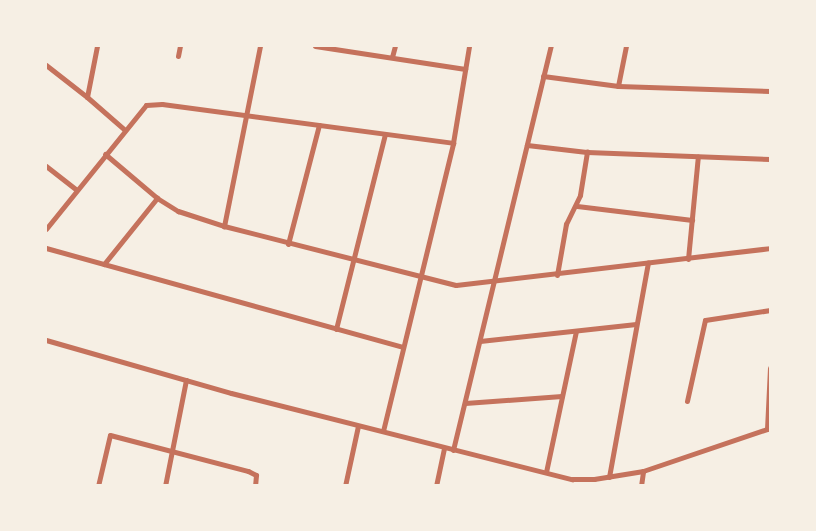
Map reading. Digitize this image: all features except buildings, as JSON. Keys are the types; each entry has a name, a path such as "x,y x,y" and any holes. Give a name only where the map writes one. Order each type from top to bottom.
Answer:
{"street":[{"path":"87,97 97,46"},
{"path":"178,56 180,46"},
{"path":"224,226 260,46"},
{"path":"314,46 337,47 465,69"},
{"path":"392,57 395,46"},
{"path":"383,431 453,143 469,46"},
{"path":"453,450 551,46"},
{"path":"618,86 626,46"},
{"path":"46,65 125,130"},
{"path":"543,76 618,86 771,91"},
{"path":"46,229 142,108 151,104 453,143"},
{"path":"288,244 319,125"},
{"path":"336,329 385,134"},
{"path":"527,145 587,152 771,159"},
{"path":"557,275 566,224 577,206 587,152"},
{"path":"105,154 157,198 185,215 288,244 456,285 771,248"},
{"path":"688,258 698,156"},
{"path":"46,166 77,190"},
{"path":"104,264 157,198"},
{"path":"577,206 692,220"},
{"path":"46,248 403,347"},
{"path":"608,477 648,263"},
{"path":"687,401 705,320 771,310"},
{"path":"480,341 636,324"},
{"path":"546,472 576,331"},
{"path":"46,340 358,426 582,482 643,471 769,428 771,368"},
{"path":"165,485 186,380"},
{"path":"465,402 562,396"},
{"path":"345,485 358,426"},
{"path":"97,485 108,436 172,450 253,473 255,485"},
{"path":"436,485 444,448"},
{"path":"641,485 643,471"}]}
